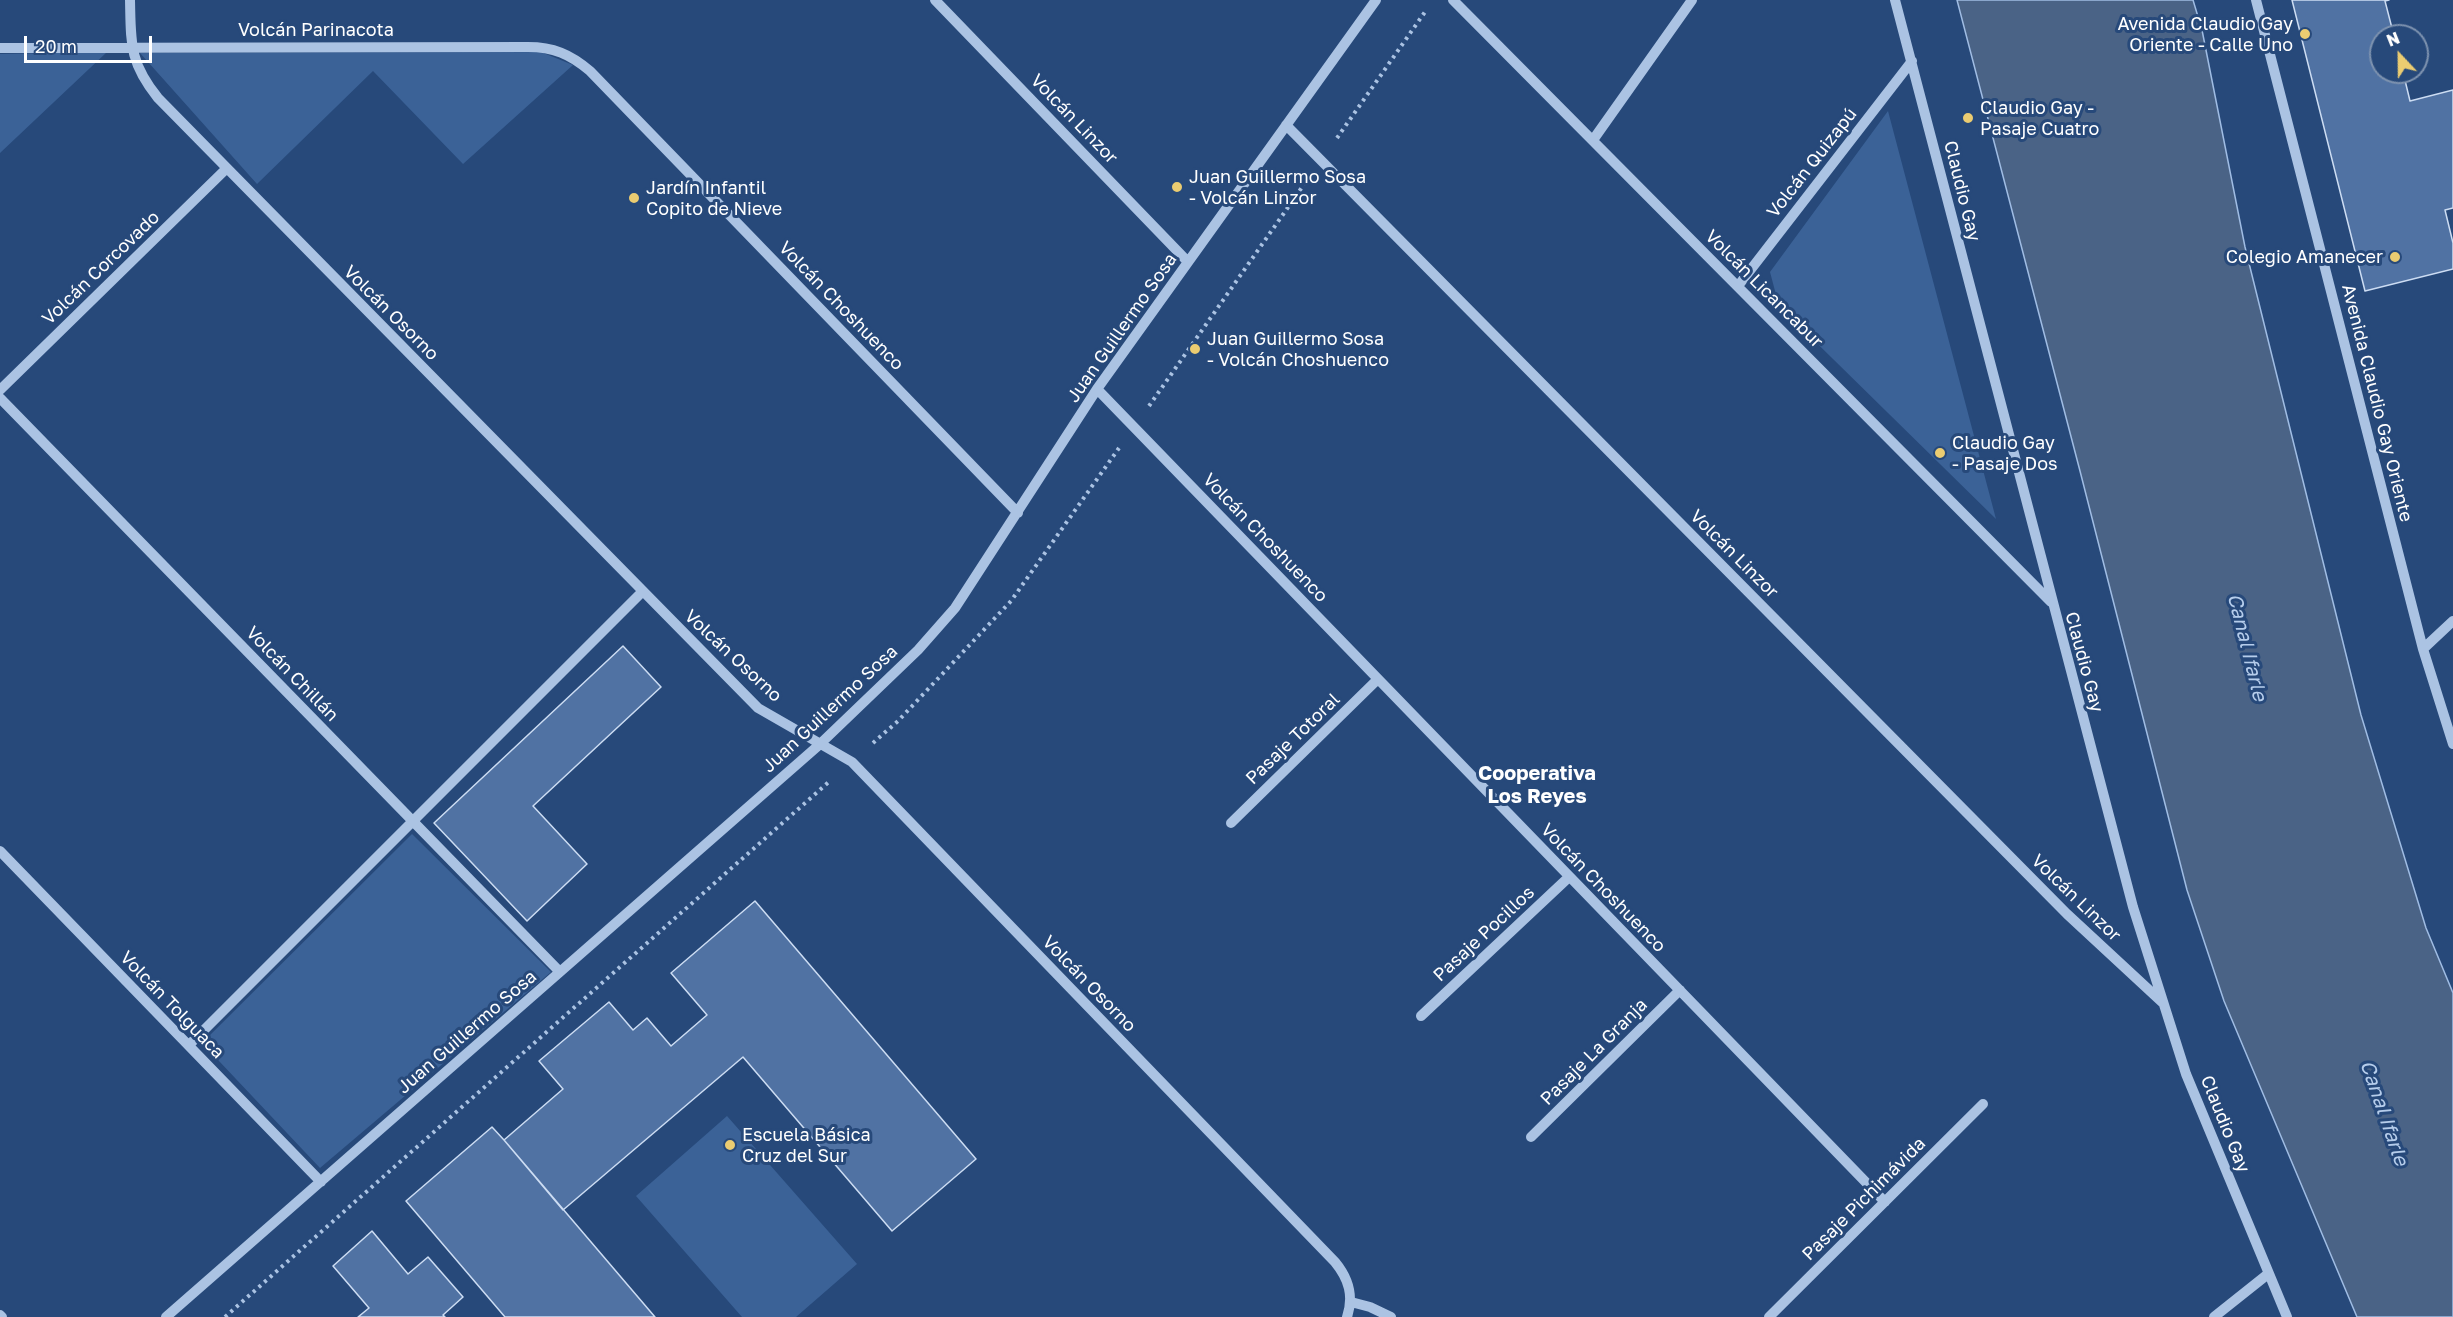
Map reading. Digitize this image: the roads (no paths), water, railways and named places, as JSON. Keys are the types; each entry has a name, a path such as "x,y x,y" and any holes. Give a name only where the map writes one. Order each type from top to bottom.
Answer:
{"street":[{"name":"Volcán Osorno","path":"130,0 131,46 134,60 148,86 226,169 758,708 852,762 1327,1253 1344,1274 1350,1287 1351,1302"},
{"name":"Volcán Linzor","path":"935,0 1188,262"},
{"name":"Juan Guillermo Sosa","path":"166,1317 819,745 918,650 955,608 1097,389 1376,0"},
{"name":"Volcán Licancabur","path":"1453,0 2051,602"},
{"path":"1593,140 1692,0"},
{"name":"Claudio Gay","path":"1895,0 2116,846 2162,1002 2186,1074 2287,1317"},
{"name":"Avenida Claudio Gay Oriente","path":"2256,0 2423,649 2453,744"},
{"name":"Volcán Parinacota","path":"0,48 528,47 559,50"},
{"name":"Volcán Choshuenco","path":"559,50 576,59 590,71 1018,513"},
{"name":"Volcán Quizapú","path":"1738,286 1912,60"},
{"name":"Volcán Linzor","path":"1286,125 2067,914 2162,1002"},
{"name":"Volcán Corcovado","path":"0,390 226,169"},
{"name":"Volcán Choshuenco","path":"1097,389 1885,1202"},
{"name":"Volcán Chillán","path":"0,399 560,972"},
{"path":"189,1045 643,591"},
{"path":"2423,649 2453,621"},
{"name":"Pasaje Totoral","path":"1231,823 1378,679"},
{"name":"Volcán Tolguaca","path":"0,850 321,1182"},
{"name":"Pasaje Pocillos","path":"1421,1016 1569,877"},
{"name":"Pasaje La Granja","path":"1531,1137 1680,990"},
{"name":"Pasaje Pichimávida","path":"1769,1317 1983,1104"},
{"path":"2214,1317 2268,1274"},
{"path":"1347,1317 1351,1302 1370,1307 1391,1317"}],"water":[{"name":"Canal Ifarle","path":"1957,0 2193,0 2202,30 2245,247 2361,715 2426,928 2453,993 2453,1317 2357,1317 2224,1001 2187,890"}],"place":[{"name":"Avenida Claudio Gay Oriente - Calle Uno","path":"2305,34"},
{"name":"Claudio Gay - Pasaje Cuatro","path":"1968,118"},
{"name":"Juan Guillermo Sosa - Volcán Linzor","path":"1177,187"},
{"name":"Jardín Infantil Copito de Nieve","path":"634,198"},
{"name":"Colegio Amanecer","path":"2395,257"},
{"name":"Juan Guillermo Sosa - Volcán Choshuenco","path":"1195,349"},
{"name":"Claudio Gay - Pasaje Dos","path":"1940,453"},
{"name":"Escuela Básica Cruz del Sur","path":"730,1145"}],"district":[{"name":"Cooperativa Los Reyes","path":"1537,786"}]}
